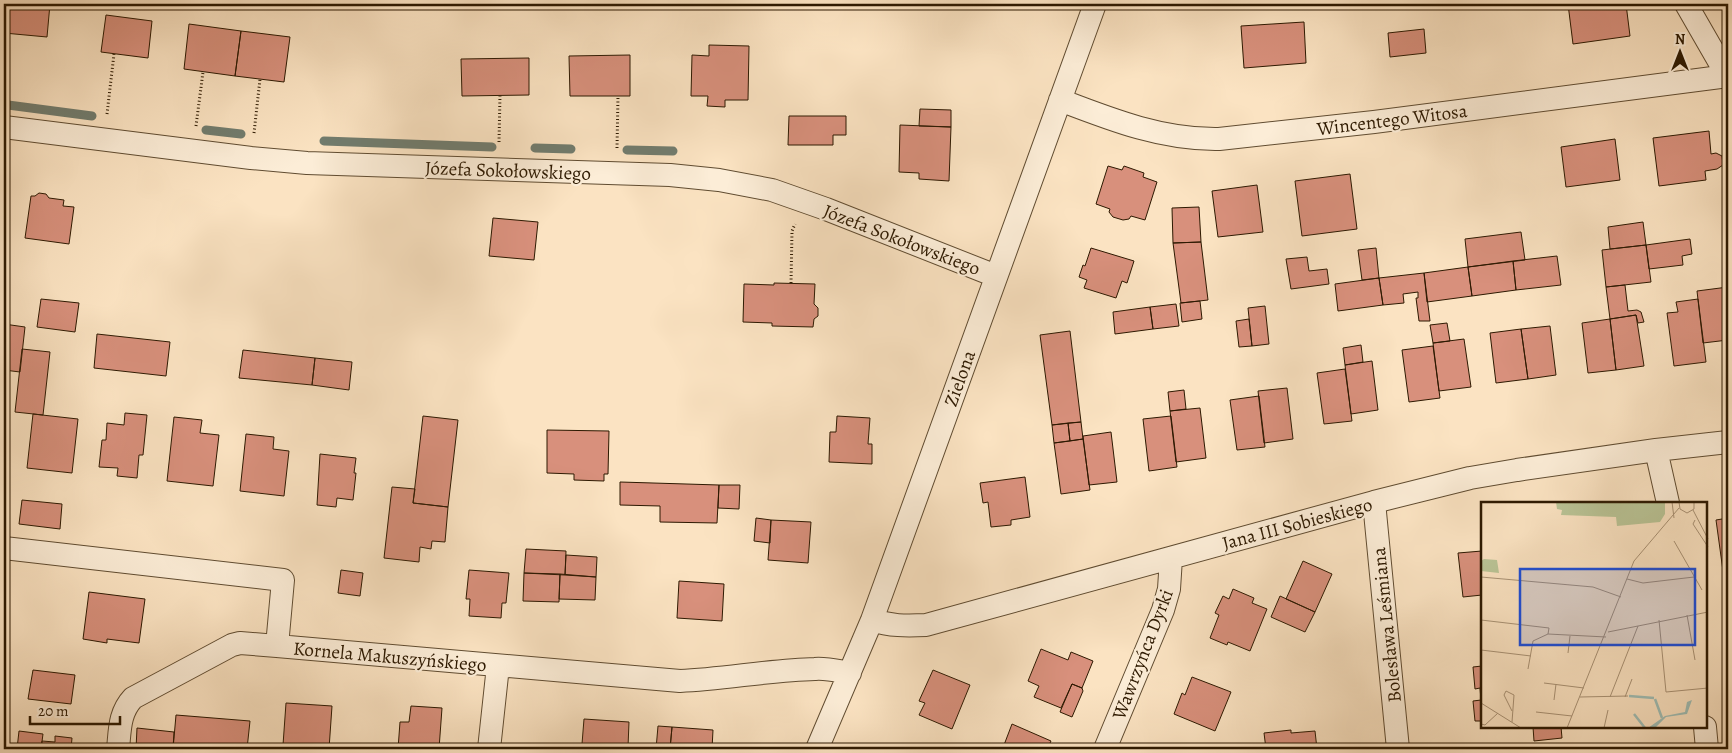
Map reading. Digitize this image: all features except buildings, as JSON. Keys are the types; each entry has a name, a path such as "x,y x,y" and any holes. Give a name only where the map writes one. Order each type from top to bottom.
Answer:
{"street":[{"name":"Zielona","path":"817,749 872,620 1095,4"},
{"path":"1686,4 1728,77"},
{"name":"Wincentego Witosa","path":"1060,100 1125,124 1157,133 1196,139 1219,139 1374,122 1728,77"},
{"name":"Józefa Sokołowskiego","path":"4,127 251,158 307,163 670,175 719,180 772,190 826,208 996,276"},
{"name":"Jana III Sobieskiego","path":"872,620 902,626 926,625 1374,502 1479,476 1656,450 1728,442"},
{"path":"1656,450 1668,502"},
{"name":"Bolesława Leśmiana","path":"1374,502 1398,749"},
{"name":"Kornela Makuszyńskiego","path":"4,548 283,580 277,646 680,681 714,680 781,671 817,669 850,673"},
{"name":"Wawrzyńca Dyrki","path":"1105,749 1163,610 1169,589 1171,558"},
{"path":"118,749 125,706 133,698 232,645 240,643 277,646"},
{"path":"489,749 498,666"},
{"path":"1705,728 1707,749"}],"path":[{"path":"4,62 5,54"},
{"path":"104,140 114,54"},
{"path":"193,151 203,72"},
{"path":"251,158 260,79"},
{"path":"498,169 500,95"},
{"path":"617,174 618,96"},
{"path":"791,283 792,232 796,219"}],"waterway":[{"path":"8,105 92,116"},
{"path":"206,130 241,134"},
{"path":"324,141 492,147"},
{"path":"535,148 571,149"},
{"path":"627,150 673,151"}]}
